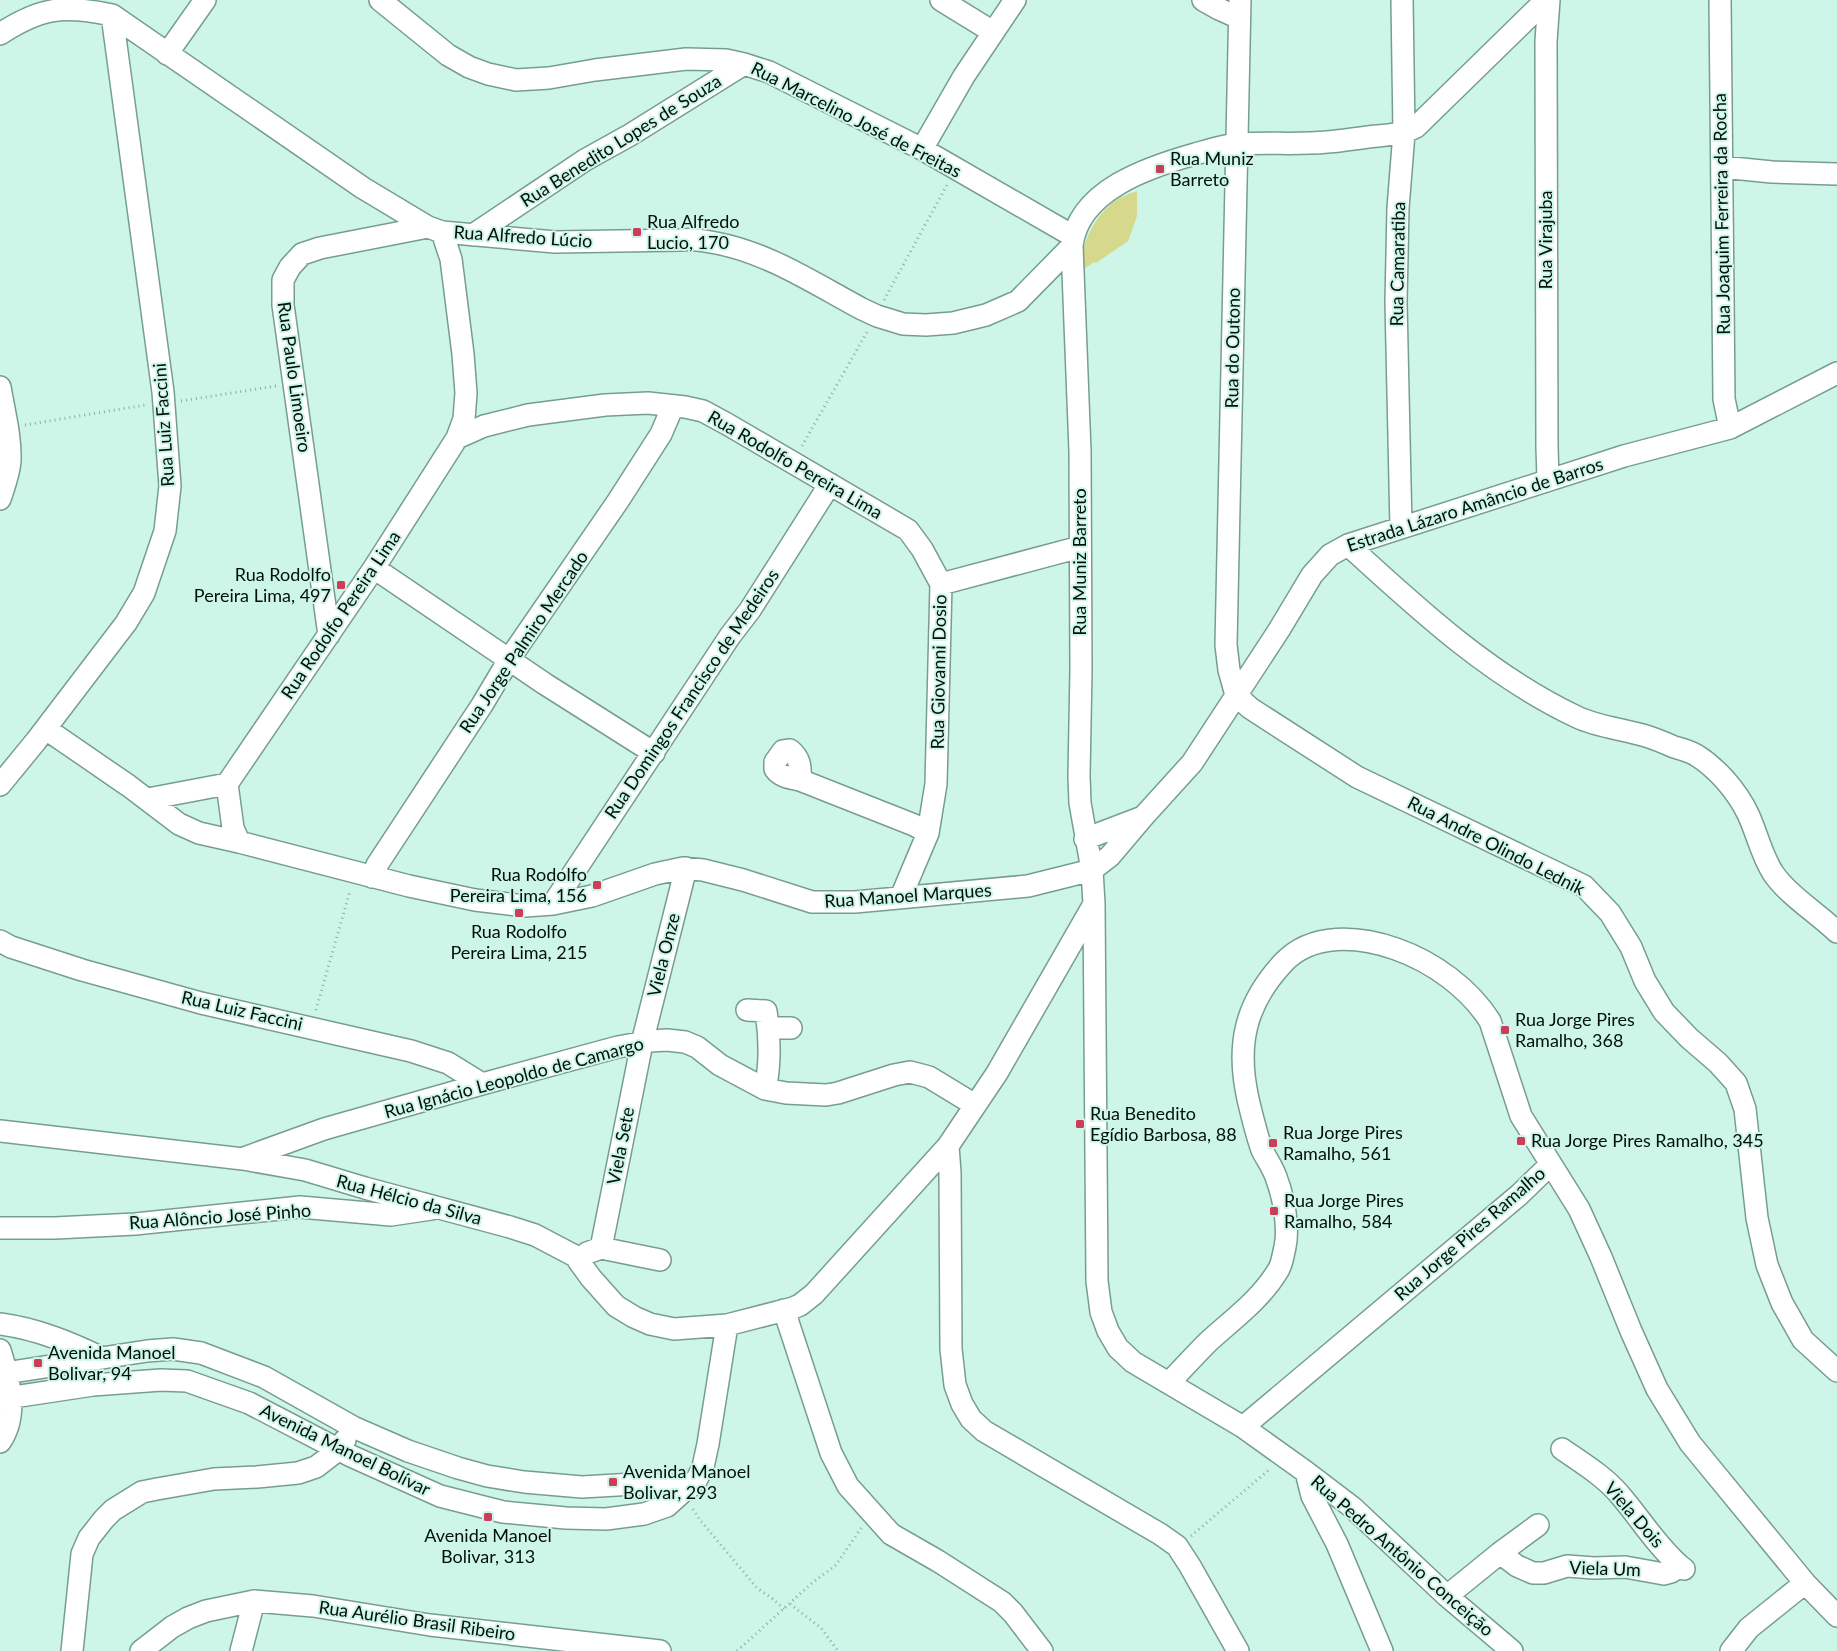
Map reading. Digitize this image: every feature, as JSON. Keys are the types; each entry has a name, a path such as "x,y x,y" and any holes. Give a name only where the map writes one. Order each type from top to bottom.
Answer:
{"street":[{"path":"167,54 205,0"},
{"name":"Rua Marcelino José de Freitas","path":"380,0 448,55 469,67 488,74 516,80 549,78 595,70 710,58 744,64 769,72 922,149 1072,241"},
{"path":"941,0 994,32"},
{"path":"922,149 964,76 1015,0"},
{"path":"1203,0 1219,9 1240,9"},
{"name":"Rua Camaratiba","path":"1401,528 1396,302 1398,208 1404,133 1402,0"},
{"path":"1404,133 1416,127 1548,0"},
{"name":"Rua Virajuba","path":"1548,0 1546,41 1548,480"},
{"name":"Rua Joaquim Ferreira da Rocha","path":"1720,0 1724,400 1730,428"},
{"name":"Rua Alfredo Lúcio","path":"4,25 57,9 87,10 112,15 363,188 435,229 473,235 555,242 673,241 690,239 729,245 762,256 877,316 903,324 954,323 986,314 1018,301 1072,241"},
{"name":"Rua do Outono","path":"1236,695 1229,670 1226,646 1240,9"},
{"name":"Rua Luiz Faccini","path":"0,785 46,729 115,638 144,593 164,531 170,486 164,392 112,15"},
{"name":"Rua Benedito Lopes de Souza","path":"473,235 579,164 630,135 744,64"},
{"name":"Rua Muniz Barreto","path":"1169,1383 1133,1362 1118,1348 1101,1312 1097,1280 1094,904 1092,870 1085,839 1078,776 1080,451 1072,241 1086,211 1127,178 1186,157 1237,144 1326,142 1404,133"},
{"path":"1722,167 1772,172 1837,174"},
{"path":"435,229 450,259 463,354 466,393 464,419 457,438"},
{"name":"Rua Paulo Limoeiro","path":"329,635 283,305 283,280 290,267 302,254 320,248 435,229"},
{"name":"Estrada Lázaro Amâncio de Barros","path":"1092,870 1110,856 1192,763 1279,630 1312,575 1330,555 1348,545 1548,480 1624,456 1730,428 1837,373"},
{"path":"0,387 10,461 6,482 0,498"},
{"name":"Rua Rodolfo Pereira Lima","path":"228,784 374,568 457,438 484,426 528,415 605,405 685,406 703,411 908,530 922,549 941,584"},
{"name":"Rua Jorge Palmiro Mercado","path":"364,874 377,865 482,705 510,658 618,501 661,434 673,406"},
{"name":"Rua Domingos Francisco de Medeiros","path":"553,904 730,636 750,610 830,484"},
{"path":"1348,545 1402,594 1494,670 1546,702 1585,721 1646,736 1695,754 1712,767 1729,784 1748,813 1764,857 1774,875 1837,932"},
{"name":"Rua Giovanni Dosio","path":"901,897 928,833 936,784 941,584 1080,548"},
{"path":"374,568 546,684 654,753"},
{"name":"Rua Andre Olindo Lednik","path":"1236,695 1250,708 1357,776 1584,886 1610,913 1631,947 1645,982 1664,1012 1689,1038 1718,1063 1736,1083 1745,1109 1757,1218 1767,1265 1782,1303 1803,1340 1837,1371"},
{"path":"46,729 148,799 179,824 199,833 475,900 526,906 553,904 592,896 654,874 686,868"},
{"path":"800,780 914,825 928,833"},
{"path":"148,799 228,784 233,828 239,842"},
{"name":"Estrada Lázaro Amâncio de Barros","path":"1085,839 1143,817"},
{"name":"Rua Manoel Marques","path":"686,868 726,876 812,902 855,902 1020,887 1092,870"},
{"name":"Viela Onze","path":"642,1043 686,868"},
{"path":"1042,1651 1014,1613 1002,1602 938,1561 891,1534 848,1486 831,1453 784,1310 800,1305 814,1294 948,1146 998,1073 1094,904"},
{"name":"Rua Jorge Pires Ramalho","path":"1169,1383 1207,1343 1254,1301 1278,1271 1286,1244 1286,1218 1277,1180 1262,1150 1251,1114 1243,1076 1242,1052 1244,1033 1256,998 1270,977 1288,958 1303,947 1337,939 1359,940 1384,945 1430,964 1483,1010 1490,1021 1521,1116 1550,1165 1519,1195 1243,1427"},
{"name":"Rua Luiz Faccini","path":"0,941 10,947 82,970 164,993 394,1046 448,1063 482,1084"},
{"path":"747,1010 766,1012 769,1064 765,1089"},
{"path":"768,1028 791,1028"},
{"name":"Rua Ignácio Leopoldo de Camargo","path":"243,1158 324,1129 482,1084 618,1048 667,1040 685,1042 697,1047 720,1066 765,1089 786,1093 826,1095 910,1072 929,1077 975,1105"},
{"name":"Viela Sete","path":"601,1248 642,1043"},
{"name":"Rua Hélcio da Silva","path":"0,1131 243,1158 305,1170 535,1235 575,1256 591,1278 616,1306 650,1324 674,1330 727,1325 784,1310"},
{"path":"948,1146 950,1173 951,1349 956,1385 962,1404 971,1419 984,1431 1160,1534 1177,1546 1238,1651"},
{"path":"1550,1165 1578,1209 1657,1389 1690,1443 1805,1583 1837,1616"},
{"name":"Rua Alôncio José Pinho","path":"0,1228 55,1228 135,1224 300,1207 390,1215 439,1208"},
{"path":"575,1256 601,1248 660,1260"},
{"path":"0,1324 43,1333 66,1341 102,1358"},
{"path":"688,1489 697,1479 703,1467 727,1325"},
{"name":"Avenida Manoel Bolívar","path":"4,1373 173,1349 201,1353 264,1377 353,1428 408,1451 458,1468 487,1476 524,1482 582,1487 634,1484 670,1485 688,1489"},
{"path":"0,1350 4,1373 5,1398 10,1421 0,1442"},
{"name":"Avenida Manoel Bolívar","path":"5,1398 93,1385 161,1380 187,1381 250,1403 338,1450 440,1496 503,1512 566,1518 606,1518 644,1514 668,1506 688,1489"},
{"name":"Rua Pedro Antônio Conceição","path":"1169,1383 1243,1427 1352,1507 1447,1596 1512,1651"},
{"path":"72,1651 82,1554 89,1538 113,1510 142,1492 214,1480 257,1478 298,1473 316,1467 338,1450 353,1428"},
{"name":"Viela Dois","path":"1562,1448 1591,1469 1619,1494 1645,1528 1682,1567"},
{"path":"1294,1464 1336,1544 1382,1651"},
{"path":"1447,1596 1538,1524"},
{"name":"Viela Um","path":"1500,1553 1517,1566 1533,1572 1544,1573 1567,1566 1594,1568 1620,1566 1664,1574 1682,1567"},
{"path":"1731,1651 1749,1628 1805,1583"},
{"path":"241,1651 254,1601"},
{"name":"Rua Aurélio Brasil Ribeiro","path":"141,1651 172,1627 188,1618 206,1611 254,1601 313,1606 430,1625 660,1651"}],"path":[{"path":"793,462 877,316 955,169"},
{"path":"312,1027 364,874"},
{"path":"1177,1546 1294,1464"},
{"path":"688,1489 690,1504 700,1520 757,1588 773,1599 784,1610"},
{"path":"737,1651 812,1583 836,1565 872,1514"},
{"path":"790,1604 821,1628 838,1651"}],"green space":[{"path":"1137,191 1137,216 1128,241 1081,271 1085,243 1099,217 1115,201"}],"place":[{"name":"Rua Muniz Barreto","path":"1160,169"},
{"name":"Rua Alfredo Lucio, 170","path":"637,232"},
{"name":"Rua Rodolfo Pereira Lima, 497","path":"341,585"},
{"name":"Rua Rodolfo Pereira Lima, 156","path":"597,885"},
{"name":"Rua Rodolfo Pereira Lima, 215","path":"519,913"},
{"name":"Rua Jorge Pires Ramalho, 368","path":"1505,1030"},
{"name":"Rua Benedito Egídio Barbosa, 88","path":"1080,1124"},
{"name":"Rua Jorge Pires Ramalho, 345","path":"1521,1141"},
{"name":"Rua Jorge Pires Ramalho, 561","path":"1273,1143"},
{"name":"Rua Jorge Pires Ramalho, 584","path":"1274,1211"},
{"name":"Avenida Manoel Bolivar, 94","path":"38,1363"},
{"name":"Avenida Manoel Bolivar, 293","path":"613,1482"},
{"name":"Avenida Manoel Bolivar, 313","path":"488,1517"}]}
